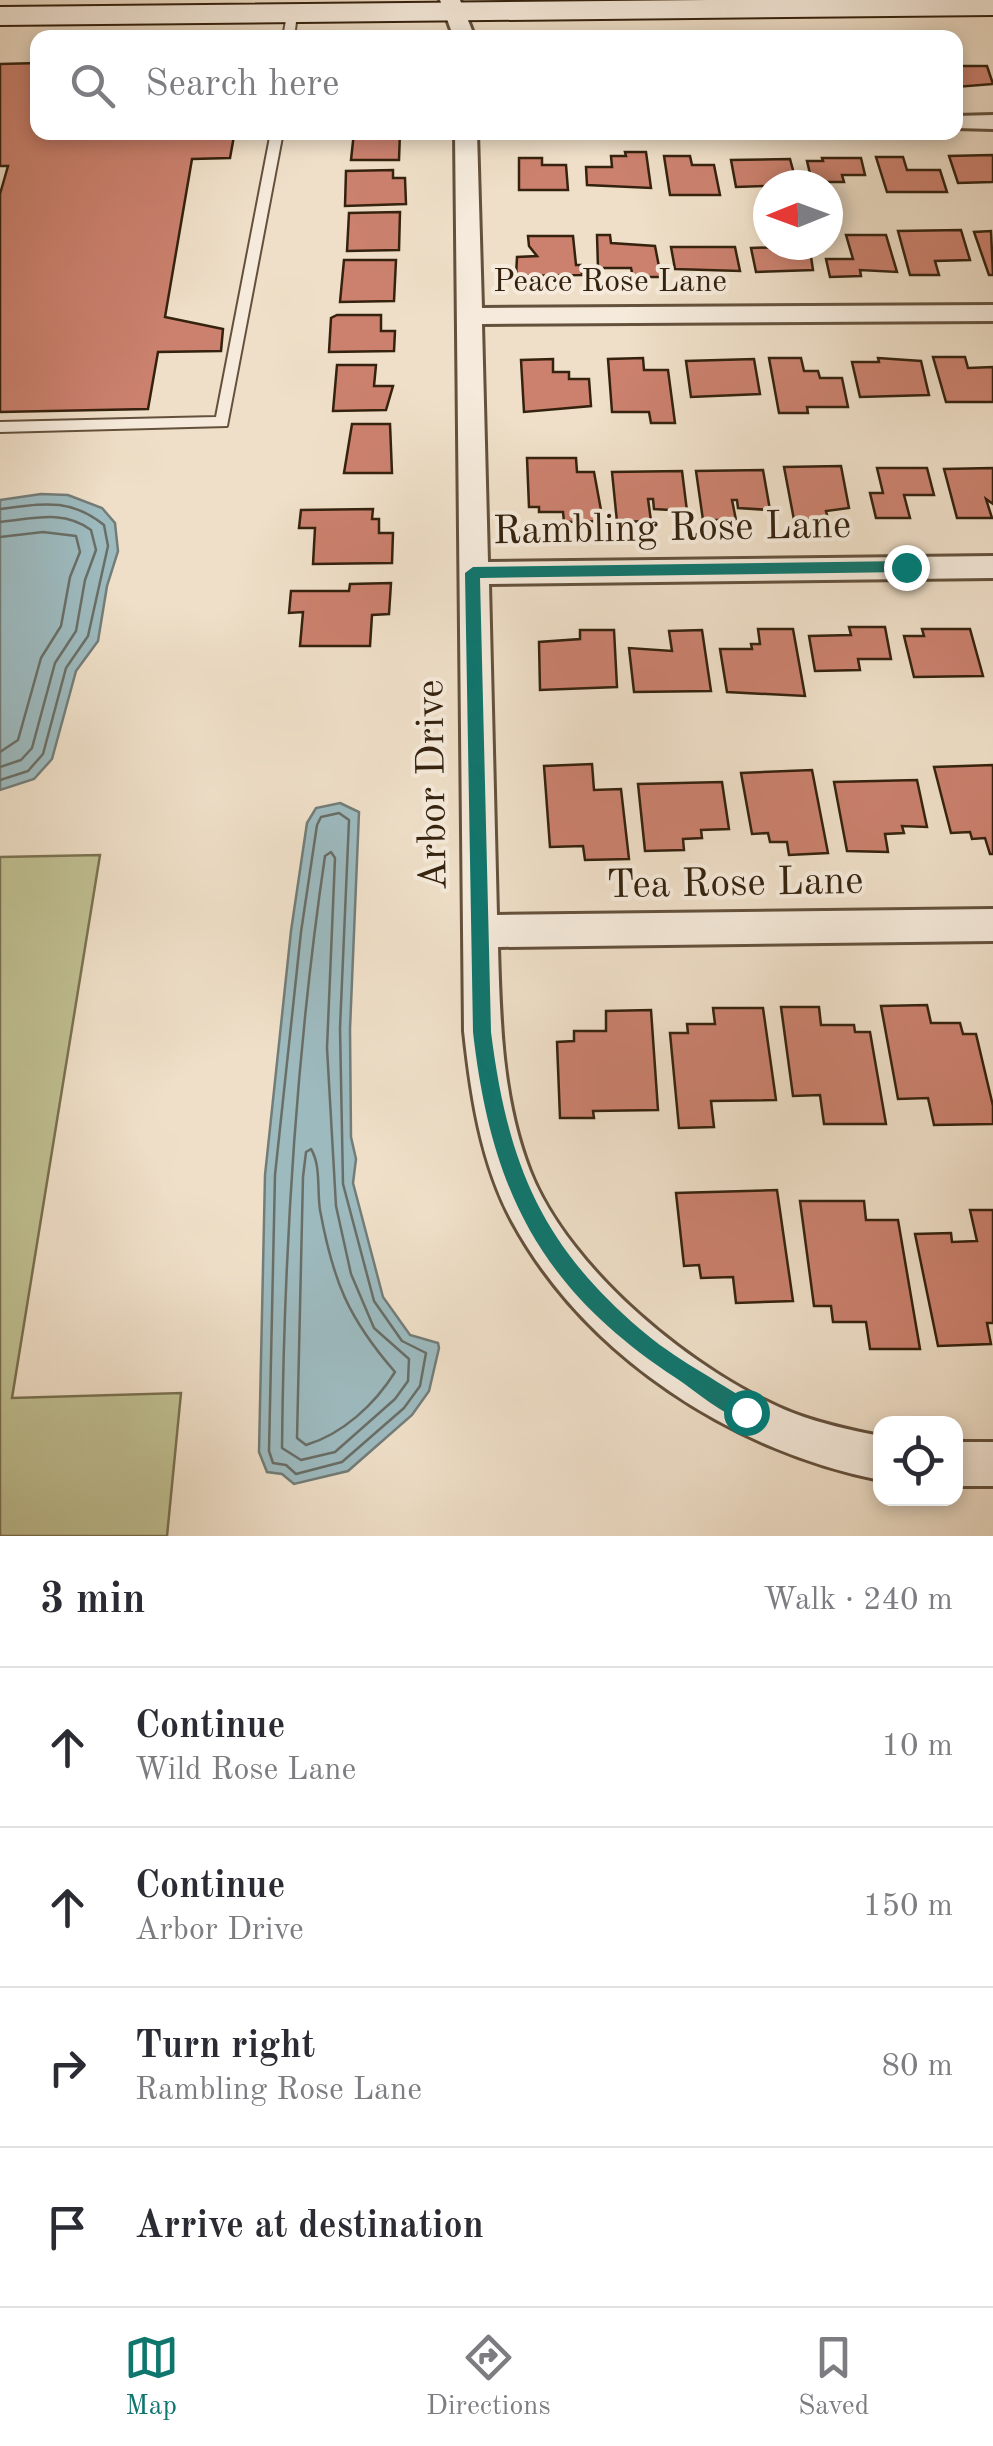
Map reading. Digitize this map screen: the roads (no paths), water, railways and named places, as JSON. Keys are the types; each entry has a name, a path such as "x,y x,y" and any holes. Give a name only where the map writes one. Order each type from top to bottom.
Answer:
{"street":[{"path":"0,16 290,26 457,16 993,6"},
{"path":"963,122 993,122"},
{"name":"Arbor Drive","path":"466,140 478,931 482,1032 489,1094 502,1147 527,1208 582,1288 634,1338 746,1412 804,1438 873,1456"},
{"name":"Peace Rose Lane","path":"468,316 993,313"},
{"name":"Rambling Rose Lane","path":"473,573 993,566"},
{"name":"Tea Rose Lane","path":"478,931 993,924"},
{"path":"963,1464 993,1464"}],"lane":[{"path":"0,427 222,422 275,140"}],"water":[{"path":"68,495 102,508 115,523 118,551 107,586 98,641 76,671 52,759 34,779 0,790 0,500"},
{"path":"340,803 359,812 350,1029 351,1137 356,1159 353,1183 383,1297 410,1335 438,1343 439,1348 429,1391 412,1415 348,1471 294,1484 282,1474 267,1472 259,1452 265,1175 291,931 307,823 316,808"}]}
